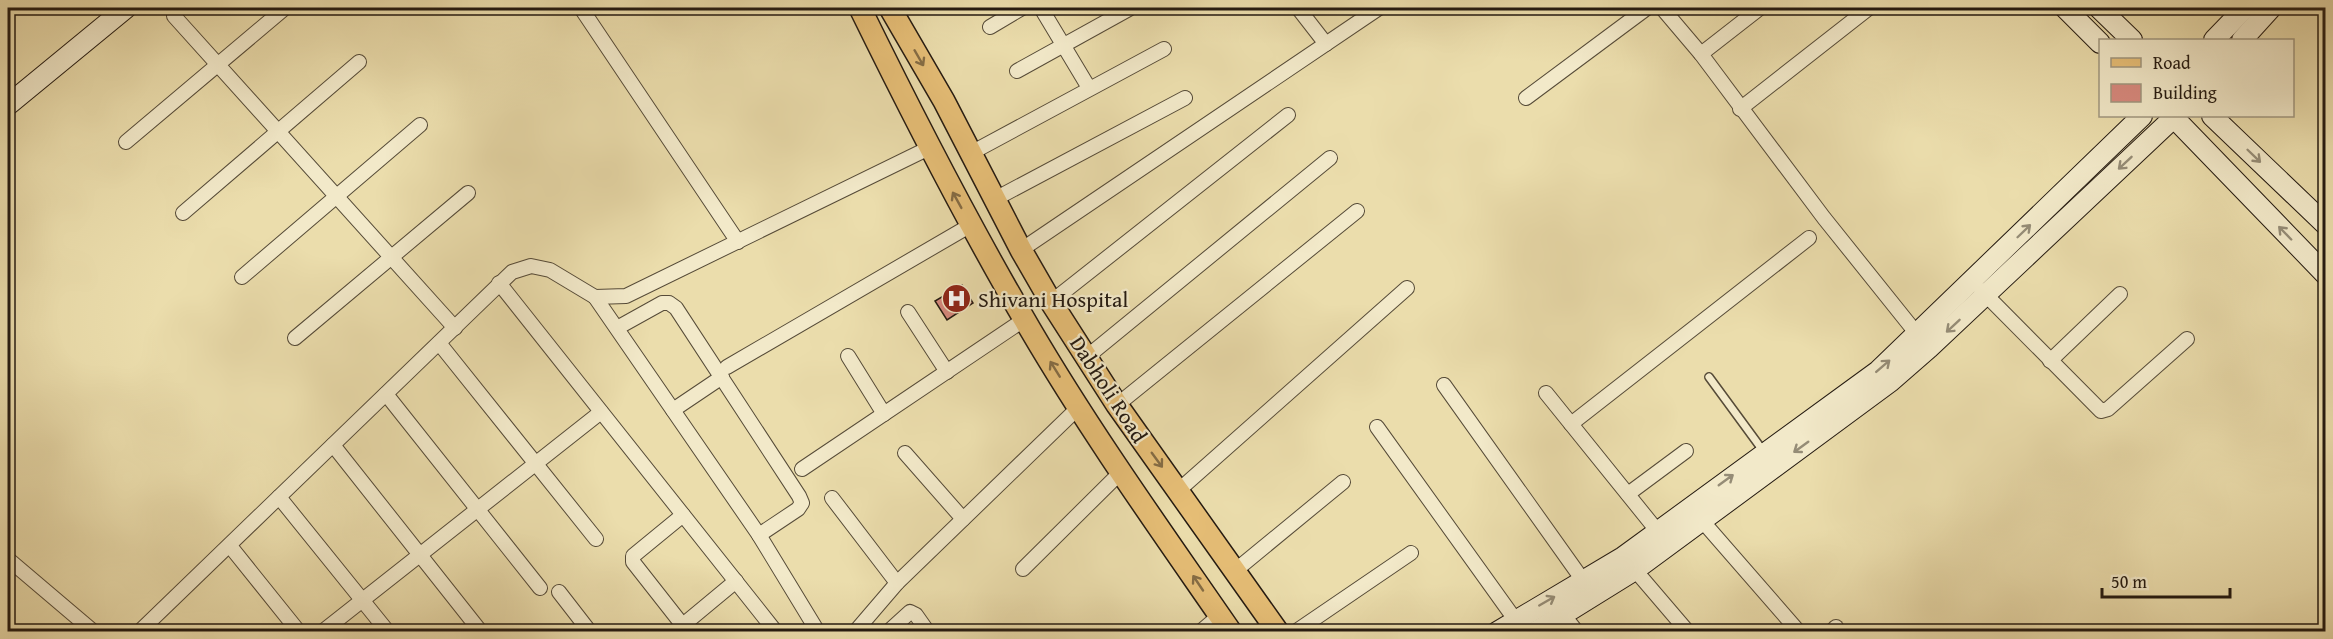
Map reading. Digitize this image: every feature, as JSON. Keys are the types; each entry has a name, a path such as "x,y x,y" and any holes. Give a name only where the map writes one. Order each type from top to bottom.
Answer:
{"main road":[{"name":"Dabholi Road","path":"860,8 929,148 1024,319 1079,407 1225,623"},
{"name":"Dabholi Road","path":"894,9 1021,250 1051,302 1088,356 1116,405 1179,490 1278,632"}],"street":[{"path":"8,105 126,8"},
{"path":"126,142 285,8"},
{"path":"581,8 738,242"},
{"path":"990,27 1022,8"},
{"path":"1041,8 1089,88"},
{"path":"1298,8 1326,44"},
{"path":"1021,250 1379,8"},
{"path":"1526,98 1647,8"},
{"path":"1662,8 1701,54 1740,109 1923,342"},
{"path":"1701,54 1760,8"},
{"path":"1740,109 1869,8"},
{"path":"2065,8 2099,42"},
{"path":"2099,8 2131,39"},
{"path":"2215,39 2245,8"},
{"path":"2243,39 2271,8"},
{"path":"1017,71 1129,9"},
{"path":"174,16 455,328"},
{"path":"971,153 1164,49"},
{"path":"183,213 358,62"},
{"path":"994,199 1185,98"},
{"path":"1051,302 1288,115"},
{"path":"1497,632 1519,626 1588,587 1635,570 1663,538 1842,407 1878,371 1923,342 1979,288 2052,204 2141,117"},
{"path":"2213,117 2325,225"},
{"path":"1979,288 2066,219 2175,120 2325,275"},
{"path":"242,278 420,126"},
{"path":"595,297 626,296 929,148"},
{"path":"1088,356 1330,158"},
{"path":"2081,175 2095,191"},
{"path":"294,338 468,193"},
{"path":"2052,204 2066,219"},
{"path":"1116,405 1357,211"},
{"path":"673,410 725,372 971,225"},
{"path":"1571,423 1809,238"},
{"path":"139,632 439,344 499,283 512,272 531,266 550,270 595,297 759,535 818,632"},
{"path":"499,283 776,632"},
{"path":"1179,490 1407,288"},
{"path":"1979,288 2101,411 2108,409 2187,339"},
{"path":"2050,361 2120,294"},
{"path":"617,328 662,303 669,303 676,308 725,372 802,503 798,509 759,535"},
{"path":"908,312 947,372"},
{"path":"802,469 1024,319"},
{"path":"439,344 596,539"},
{"path":"848,356 884,414"},
{"path":"1444,385 1588,587"},
{"path":"1546,393 1663,538"},
{"path":"386,394 540,588"},
{"path":"860,629 897,583 1079,407"},
{"path":"322,632 601,412"},
{"path":"1377,427 1519,626"},
{"path":"333,445 481,632"},
{"path":"1628,494 1686,451"},
{"path":"905,453 963,519"},
{"path":"1023,568 1122,471"},
{"path":"1236,570 1343,482"},
{"path":"279,497 388,632"},
{"path":"832,498 897,583"},
{"path":"1696,513 1799,632"},
{"path":"683,515 633,556 633,562 685,628 736,581"},
{"path":"1535,632 1563,613 1588,587 1623,557 1663,538"},
{"path":"230,546 299,632"},
{"path":"1295,632 1411,553"},
{"path":"8,559 94,632"},
{"path":"1635,570 1688,632"},
{"path":"559,592 590,632"},
{"path":"888,632 910,612 916,615 928,632"},
{"path":"1563,613 1577,632"},
{"path":"1200,632 1225,623"}],"lane":[{"path":"1709,377 1770,459"}],"building":[{"path":"962,285 973,303 947,320 935,301"}],"place":[{"name":"Shivani Hospital","path":"957,299"}]}
